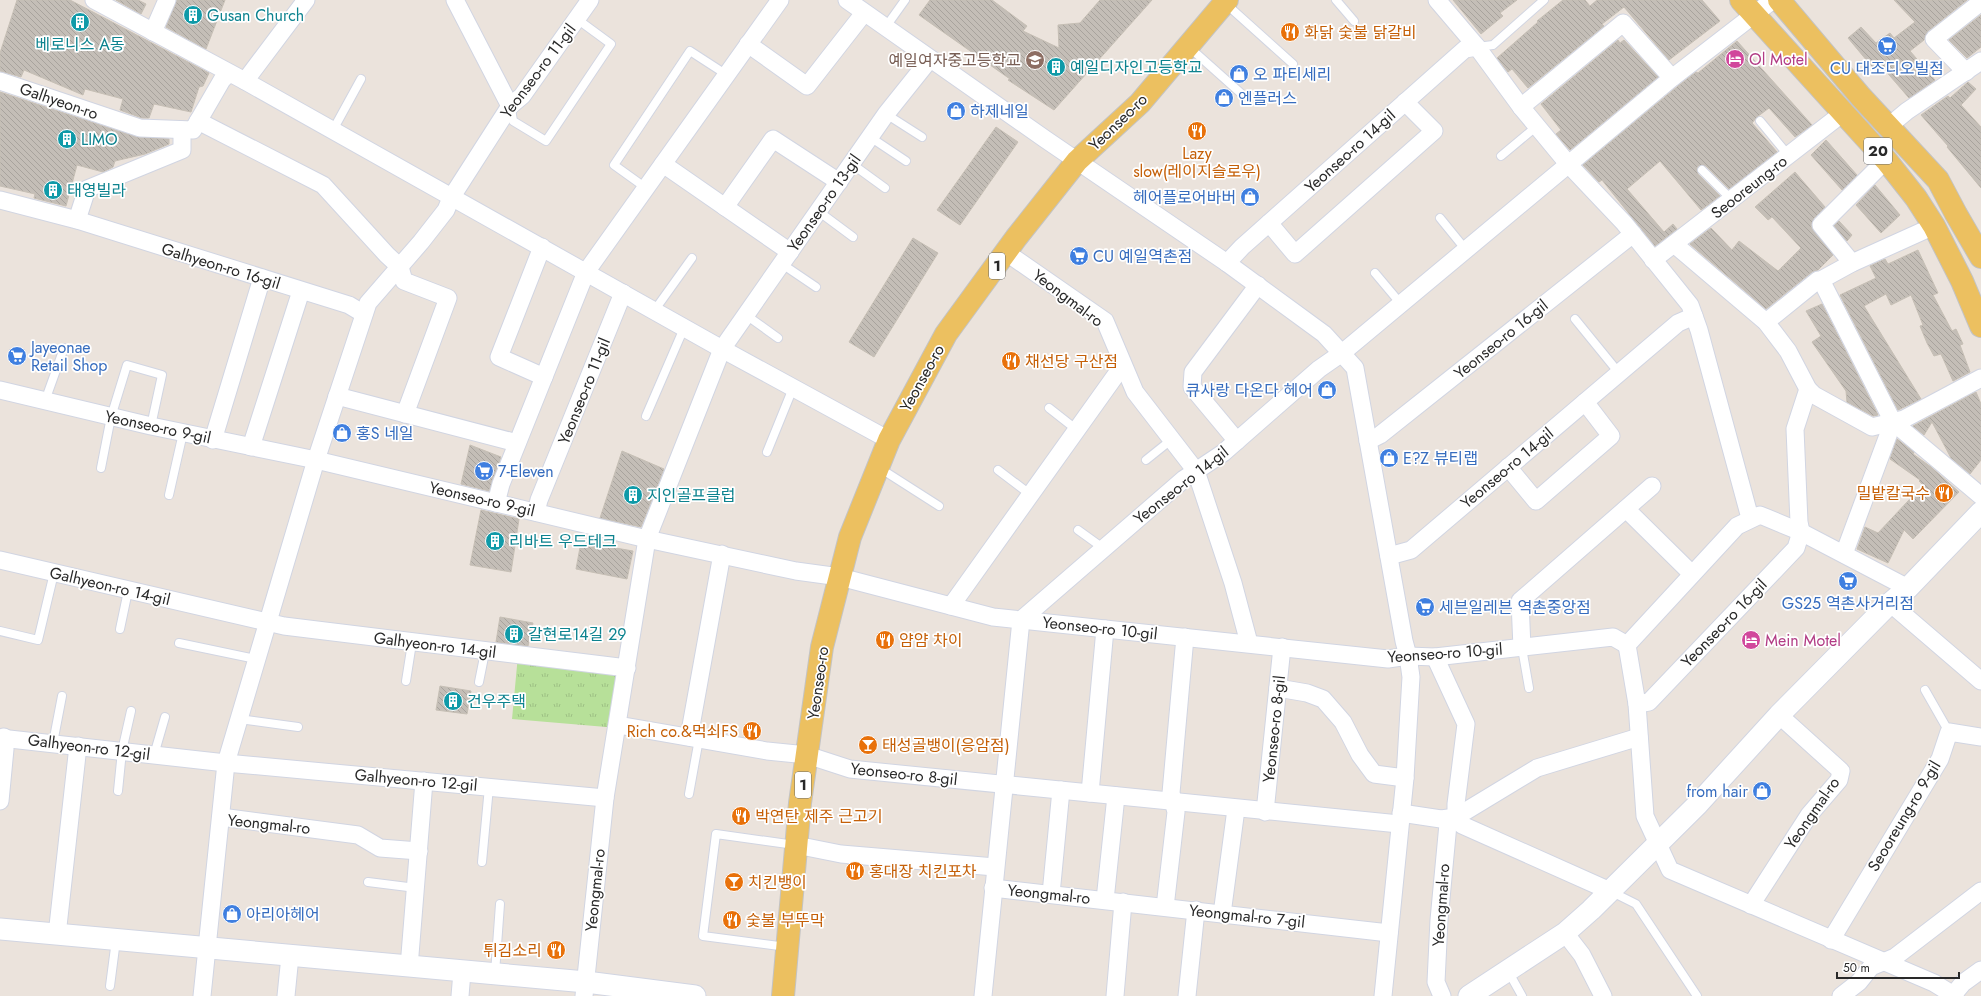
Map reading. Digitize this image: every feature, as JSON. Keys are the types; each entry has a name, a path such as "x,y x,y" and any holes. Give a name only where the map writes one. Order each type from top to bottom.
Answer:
{"main road":[{"name":"20","path":"1779,0 1861,97 1938,180 1981,257"},
{"name":"Yeonseo-ro","path":"783,996 796,845 822,648 850,537 888,440 946,334 1007,253 1016,238 1077,161 1140,103 1226,1"},
{"name":"20","path":"1748,8 1886,160 1916,198 1934,226 1962,281 1981,326"}],"street":[{"path":"94,0 245,81 451,198 542,247 684,328 888,440"},
{"path":"153,32 167,0"},
{"path":"245,81 306,0"},
{"path":"455,0 510,106"},
{"path":"577,19 590,0"},
{"path":"496,503 501,484 586,272 780,0"},
{"path":"846,0 1258,285 1324,334 1355,368 1411,677 1405,778 1383,996"},
{"path":"1437,0 1477,47 1521,107 1569,165 1633,234 1690,305 1750,518"},
{"path":"1342,353 1672,78 1748,8 1773,0"},
{"path":"1966,72 1934,39 1981,2"},
{"path":"748,44 807,86 864,13"},
{"name":"Yeonseo-ro 11-gil","path":"338,396 368,303 400,267 446,210 451,198 510,106 522,96 577,19"},
{"path":"1521,107 1623,23 1672,78"},
{"name":"Yeonseo-ro 14-gil","path":"1227,263 1269,223 1465,49 1477,47"},
{"name":"Yeonseo-ro 13-gil","path":"722,349 886,114 930,59"},
{"path":"1889,126 1907,111 1981,62"},
{"path":"78,220 87,188 182,150 182,130 192,130 222,80 229,73"},
{"name":"Galhyeon-ro","path":"0,81 140,128 182,130"},
{"path":"1269,223 1295,254 1434,131 1405,102"},
{"name":"Seooreung-ro","path":"1653,260 1843,113"},
{"path":"198,121 323,185 387,255 400,267 404,281 448,298 405,414"},
{"path":"725,207 773,139 839,182"},
{"path":"1852,263 1821,225 1886,160"},
{"path":"663,164 725,207 786,258"},
{"name":"Galhyeon-ro 16-gil","path":"0,200 78,220 349,305 364,314"},
{"path":"1766,322 1812,281 1934,226"},
{"name":"Yeonseo-ro 16-gil","path":"1368,441 1380,436 1633,234"},
{"path":"1674,244 1766,322 1788,351 1808,389 1814,395 1872,427 1904,419 1981,378"},
{"path":"542,247 499,356 544,377"},
{"name":"Yeongmal-ro","path":"1007,253 1105,321 1135,392 1196,471"},
{"path":"213,440 262,278"},
{"path":"1812,281 1893,422 1981,496"},
{"path":"1237,441 1192,387 1193,372 1258,285"},
{"path":"251,447 301,291"},
{"name":"Yeonseo-ro 11-gil","path":"536,512 539,500 623,293"},
{"path":"1619,373 1678,323 1694,316"},
{"path":"605,798 647,539 722,349"},
{"name":"Yeonseo-ro 14-gil","path":"1021,620 1184,478 1237,441 1319,369 1342,353"},
{"path":"951,606 1123,365"},
{"name":"Yeonseo-ro 14-gil","path":"1389,556 1411,550 1619,373"},
{"name":"Yeonseo-ro 16-gil","path":"1637,704 1649,702 1796,548 1801,532 1799,522 1795,429 1808,389"},
{"name":"Yeonseo-ro 9-gil","path":"0,390 213,440 316,460 647,539 796,571 840,577"},
{"path":"221,817 226,762 240,719 266,623 316,460 338,396 517,443"},
{"path":"1508,467 1536,501 1611,436 1585,402"},
{"path":"1844,554 1893,422"},
{"path":"1196,471 1233,583 1250,643"},
{"name":"Yeonseo-ro 10-gil","path":"1522,648 1520,601 1652,486"},
{"path":"1626,509 1692,574"},
{"path":"1468,996 1565,933 1610,892 1698,804 1779,715 1890,603 1908,588 1981,512"},
{"path":"1908,588 1801,532 1760,515 1750,518 1737,526 1627,645 1637,704 1645,816 1657,845 1670,870 1934,983 1954,995 1963,983 1981,970"},
{"path":"694,738 722,554"},
{"name":"Galhyeon-ro 14-gil","path":"0,560 266,623 412,643 627,668"},
{"name":"Yeonseo-ro 10-gil","path":"840,577 993,617 1250,643 1388,659 1408,656 1435,657 1613,637 1627,645"},
{"path":"1890,603 1981,681"},
{"path":"1003,784 1021,620"},
{"path":"1090,793 1105,629"},
{"path":"1165,907 1176,812 1171,793 1185,637"},
{"name":"Yeonseo-ro 8-gil","path":"1265,812 1282,647"},
{"name":"Yeongmal-ro","path":"1435,657 1466,724 1456,817 1448,824 1439,920 1436,982 1442,996"},
{"path":"1278,688 1307,693 1323,699 1342,722 1360,755 1374,774 1405,778"},
{"name":"Yeongmal-ro","path":"1751,905 1809,815 1839,780 1841,771 1779,715"},
{"name":"Yeonseo-ro 8-gil","path":"618,725 768,751 807,755 850,769 1265,812 1400,818"},
{"path":"1949,732 1981,737"},
{"name":"Seooreung-ro 9-gil","path":"1831,940 1940,759 1949,732"},
{"path":"1400,818 1441,819 1456,817 1537,768 1640,737"},
{"path":"0,801 5,749 2,738"},
{"name":"Galhyeon-ro 12-gil","path":"2,738 122,752 605,798"},
{"path":"57,935 78,746"},
{"path":"409,967 424,781"},
{"name":"Yeongmal-ro","path":"983,996 1003,784"},
{"path":"1051,894 1061,790"},
{"path":"1105,900 1116,796"},
{"name":"Yeongmal-ro","path":"585,989 605,798"},
{"path":"1222,914 1236,809"},
{"name":"Yeongmal-ro","path":"202,996 221,817 358,834 380,848 419,851"},
{"path":"1456,817 1462,825 1610,892"},
{"path":"796,845 841,854 995,867"},
{"name":"Yeongmal-ro","path":"993,888 1105,900"},
{"path":"1841,996 1859,982 1871,967 1895,957 1981,891"},
{"name":"Yeongmal-ro 7-gil","path":"1105,900 1389,933"},
{"path":"1114,996 1123,902"},
{"path":"1186,996 1196,910"},
{"path":"0,930 494,974 585,989 695,996"},
{"path":"1565,933 1582,955 1603,996"},
{"path":"286,996 290,956"},
{"path":"460,996 462,972"}],"lane":[{"path":"885,28 905,0"},
{"path":"1336,0 1354,21"},
{"path":"1477,47 1493,45 1544,0"},
{"path":"1226,1 1293,64"},
{"name":"Yeonseo-ro 11-gil","path":"510,106 513,121 546,141 611,44 577,19"},
{"path":"1189,46 1244,96"},
{"path":"646,188 614,165 690,51 727,74"},
{"path":"333,130 361,79"},
{"path":"886,114 922,137"},
{"path":"1760,121 1789,156"},
{"path":"1501,156 1537,126"},
{"path":"870,137 906,161"},
{"path":"852,164 885,188"},
{"path":"1702,170 1732,200"},
{"path":"818,212 853,236"},
{"path":"1440,218 1466,250"},
{"path":"654,311 692,258"},
{"path":"786,258 816,287"},
{"path":"1375,273 1401,304"},
{"path":"746,315 778,338"},
{"path":"1575,319 1619,373"},
{"path":"646,416 684,328"},
{"path":"45,401 64,348"},
{"path":"101,468 111,417 127,365 162,375 151,426"},
{"path":"767,452 793,388"},
{"path":"1049,408 1077,430"},
{"path":"169,495 183,433"},
{"path":"1146,460 1171,440"},
{"path":"878,467 939,506"},
{"path":"998,470 1030,495"},
{"path":"1078,530 1103,548"},
{"path":"0,631 38,640 54,573"},
{"path":"120,629 128,591"},
{"path":"179,643 256,659"},
{"path":"406,681 412,643"},
{"path":"1522,648 1529,688"},
{"path":"479,682 485,652"},
{"path":"1925,690 1949,732"},
{"path":"53,743 62,696"},
{"path":"118,792 122,752 131,711"},
{"path":"154,755 165,717"},
{"path":"240,719 298,727"},
{"path":"689,794 694,738"},
{"path":"482,862 489,787"},
{"path":"787,947 703,936 716,834 796,845"},
{"path":"368,882 416,888"},
{"path":"1610,892 1636,904 1697,996"},
{"path":"494,974 500,904"},
{"path":"110,986 116,940"},
{"path":"1507,970 1522,996"}],"green space":[{"path":"518,655 626,670 618,728 512,719"}],"building":[{"path":"17,0 70,0 209,73 203,86 199,87 191,112 154,104 149,118 142,118 120,110 123,99 85,89 83,95 24,70 21,77 0,71 0,53"},
{"path":"116,0 138,0 146,4 141,14"},
{"name":"Gusan Church","path":"177,0 225,0 206,49 166,27"},
{"name":"예일여자중고등학교","path":"930,0 992,0 1027,26 1023,31 1059,48 1058,25 1080,23 1100,0 1152,0 1054,110 1008,80 1010,79 919,15"},
{"path":"1453,0 1517,0 1500,13 1503,16 1481,34"},
{"path":"1563,0 1585,0 1590,6 1597,0 1702,0 1720,21 1669,60 1624,7 1602,24 1604,26 1528,88 1512,69 1508,72 1497,58 1538,22 1537,21"},
{"path":"1894,0 1967,0 1928,31 1924,40 1910,51 1935,80 1909,98 1884,69 1878,74 1848,38 1861,27 1876,43 1890,33 1894,38 1915,22"},
{"path":"1981,15 1981,47 1967,58 1949,40"},
{"path":"1618,40 1620,43 1624,40 1658,77 1570,150 1556,134 1561,130 1541,104"},
{"path":"1737,41 1812,125 1795,137 1769,108 1757,117 1752,123 1777,152 1729,189 1706,166 1698,166 1698,174 1720,196 1701,210 1660,161 1627,189 1664,232 1673,224 1677,229 1655,246 1602,180 1599,182 1583,165 1678,86 1696,72 1698,73"},
{"path":"1968,82 1976,89 1961,105 1981,127 1981,188 1921,115 1948,96 1950,98"},
{"path":"0,92 137,137 169,139 169,144 145,154 115,161 113,167 103,172 77,165 66,206 34,198 35,194 0,186"},
{"path":"996,127 1018,142 960,225 937,210"},
{"path":"1826,140 1857,175 1842,190 1811,155"},
{"path":"1795,172 1825,207 1814,218 1811,227 1833,255 1818,270 1812,272 1766,309 1690,244 1711,228 1732,250 1739,241 1778,271 1801,248 1772,217 1768,220 1755,207"},
{"path":"1875,185 1900,215 1881,233 1856,205"},
{"path":"1839,221 1852,235 1847,241 1834,226"},
{"path":"913,238 938,253 874,357 849,342"},
{"path":"1918,250 1938,293 1933,295 1952,331 1956,329 1963,344 1960,345 1970,372 1953,381 1941,354 1934,356 1927,343 1920,326 1923,325 1911,295 1891,305 1886,294 1864,306 1921,399 1898,410 1840,295 1876,278 1870,266 1885,259 1888,264"},
{"path":"1822,304 1878,415 1873,416 1847,402 1846,391 1812,342 1821,336 1806,311"},
{"path":"1976,392 1981,404 1981,460 1970,474 1951,458 1932,422 1924,435 1913,426"},
{"path":"1897,439 1959,492 1913,539 1904,530 1888,563 1857,549 1865,527 1878,533 1923,485 1919,481 1920,480 1890,459"},
{"name":"7-Eleven","path":"470,445 501,457 489,491 461,484"},
{"name":"지인골프클럽","path":"622,451 664,469 641,527 600,518"},
{"name":"리바트 우드테크","path":"481,510 519,519 511,572 470,565"},
{"path":"581,542 633,551 627,579 576,569"},
{"name":"갈현로14길 29","path":"500,617 533,623 528,646 496,642"},
{"name":"건우주택","path":"440,686 471,691 467,714 436,710"}],"place":[{"name":"Gusan Church","path":"193,15"},
{"name":"베로니스 A동","path":"80,22"},
{"name":"화닭 숯불 닭갈비","path":"1290,32"},
{"name":"CU 대조디오빌점","path":"1887,46"},
{"name":"Ol Motel","path":"1735,59"},
{"name":"예일여자중고등학교","path":"1035,60"},
{"name":"예일디자인고등학교","path":"1056,67"},
{"name":"오 파티세리","path":"1239,74"},
{"name":"엔플러스","path":"1224,98"},
{"name":"하제네일","path":"956,111"},
{"name":"Lazy slow(레이지슬로우)","path":"1197,131"},
{"name":"LIMO","path":"67,139"},
{"name":"태영빌라","path":"53,190"},
{"name":"헤어플로어바버","path":"1250,197"},
{"name":"CU 예일역촌점","path":"1079,256"},
{"name":"Jayeonae Retail Shop","path":"17,356"},
{"name":"채선당 구산점","path":"1011,361"},
{"name":"큐사랑 다온다 헤어","path":"1327,390"},
{"name":"홍S 네일","path":"342,433"},
{"name":"E?Z 뷰티랩","path":"1389,458"},
{"name":"7-Eleven","path":"484,471"},
{"name":"밀밭칼국수","path":"1944,493"},
{"name":"지인골프클럽","path":"633,495"},
{"name":"리바트 우드테크","path":"495,541"},
{"name":"GS25 역촌사거리점","path":"1848,581"},
{"name":"세븐일레븐 역촌중앙점","path":"1425,607"},
{"name":"갈현로14길 29","path":"514,634"},
{"name":"얌얌 차이","path":"885,640"},
{"name":"Mein Motel","path":"1751,640"},
{"name":"건우주택","path":"453,701"},
{"name":"Rich co.&먹쇠FS","path":"752,731"},
{"name":"태성골뱅이(응암점)","path":"868,745"},
{"name":"from hair","path":"1762,791"},
{"name":"박연탄 제주 근고기","path":"741,816"},
{"name":"홍대장 치킨포차","path":"855,871"},
{"name":"치킨뱅이","path":"734,882"},
{"name":"아리아헤어","path":"232,914"},
{"name":"숯불 부뚜막","path":"732,920"},
{"name":"튀김소리","path":"556,950"}]}
